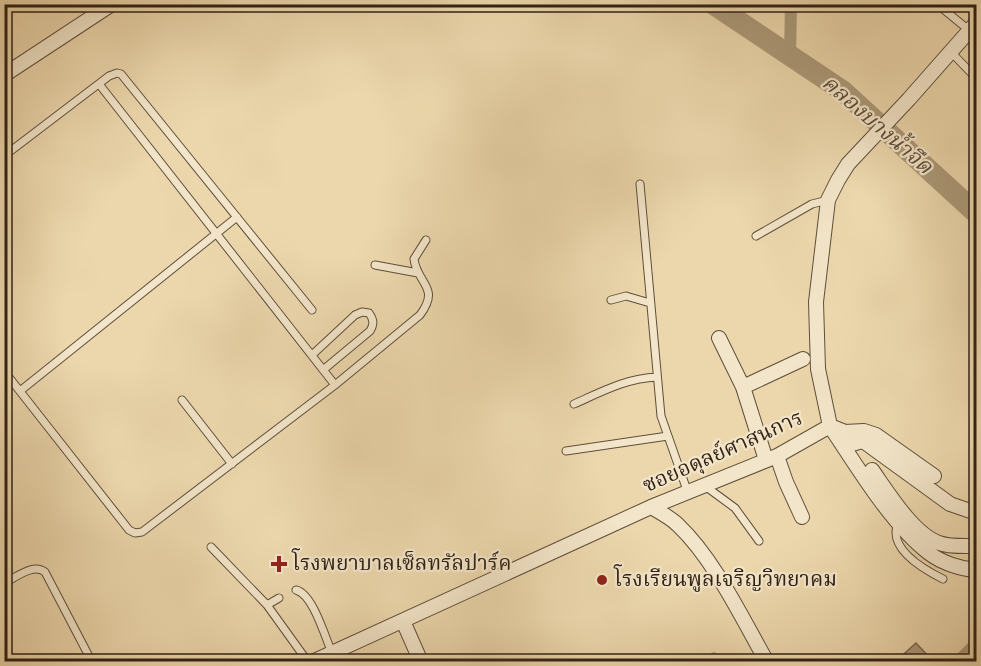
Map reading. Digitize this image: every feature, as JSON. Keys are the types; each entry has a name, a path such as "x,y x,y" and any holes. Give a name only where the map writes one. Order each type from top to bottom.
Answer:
{"street":[{"path":"4,75 111,4"},
{"name":"ซอยอดุลย์ศาสนการ","path":"310,662 651,507 771,458 830,426 818,369 816,302 828,200 848,164 973,27"},
{"path":"719,338 743,387 771,458 786,482 802,517"},
{"path":"743,387 803,359"},
{"path":"830,426 848,438 914,525 928,537 938,543 976,546"},
{"path":"830,426 898,522 930,554 946,562 976,570"},
{"path":"848,438 864,430 876,435 934,476"},
{"path":"848,438 864,442 950,504 976,513"},
{"path":"651,507 677,523 689,537 718,576 767,662"},
{"path":"403,621 419,658"}],"lane":[{"path":"937,4 973,27"},
{"path":"951,52 976,78"},
{"path":"4,156 109,76 122,74 312,309"},
{"path":"99,84 335,385"},
{"path":"640,184 661,416 688,493"},
{"path":"756,236 812,204 828,200"},
{"path":"20,391 237,217"},
{"path":"4,371 129,530 135,533 149,529 335,385 420,315 427,306 429,291 418,273 414,259 426,240"},
{"path":"375,265 418,273"},
{"path":"611,300 626,296 650,303"},
{"path":"312,356 356,315 362,312 369,313 373,319 370,331 323,370"},
{"path":"574,404 627,381 657,377"},
{"path":"182,400 232,464"},
{"path":"566,452 668,436"},
{"path":"705,486 735,508 759,541"},
{"path":"898,522 895,530 897,538 909,557 920,567 943,579"},
{"path":"211,547 267,605 310,662"},
{"path":"4,583 33,568 39,568 45,572 92,662"},
{"path":"296,590 302,591 311,603 332,653"},
{"path":"267,605 279,598"},
{"path":"404,662 419,658"}],"shaded area":[{"path":"916,643 933,661 896,661"}],"waterway":[{"name":"คลองบางน้ำจืด","path":"713,4 843,91 976,213"},
{"path":"790,56 791,4"},
{"path":"964,662 976,650"}],"place":[{"name":"โรงพยาบาลเซ็ลทรัลปาร์ค","path":"279,564"},
{"name":"โรงเรียนพูลเจริญวิทยาคม","path":"602,580"}]}
